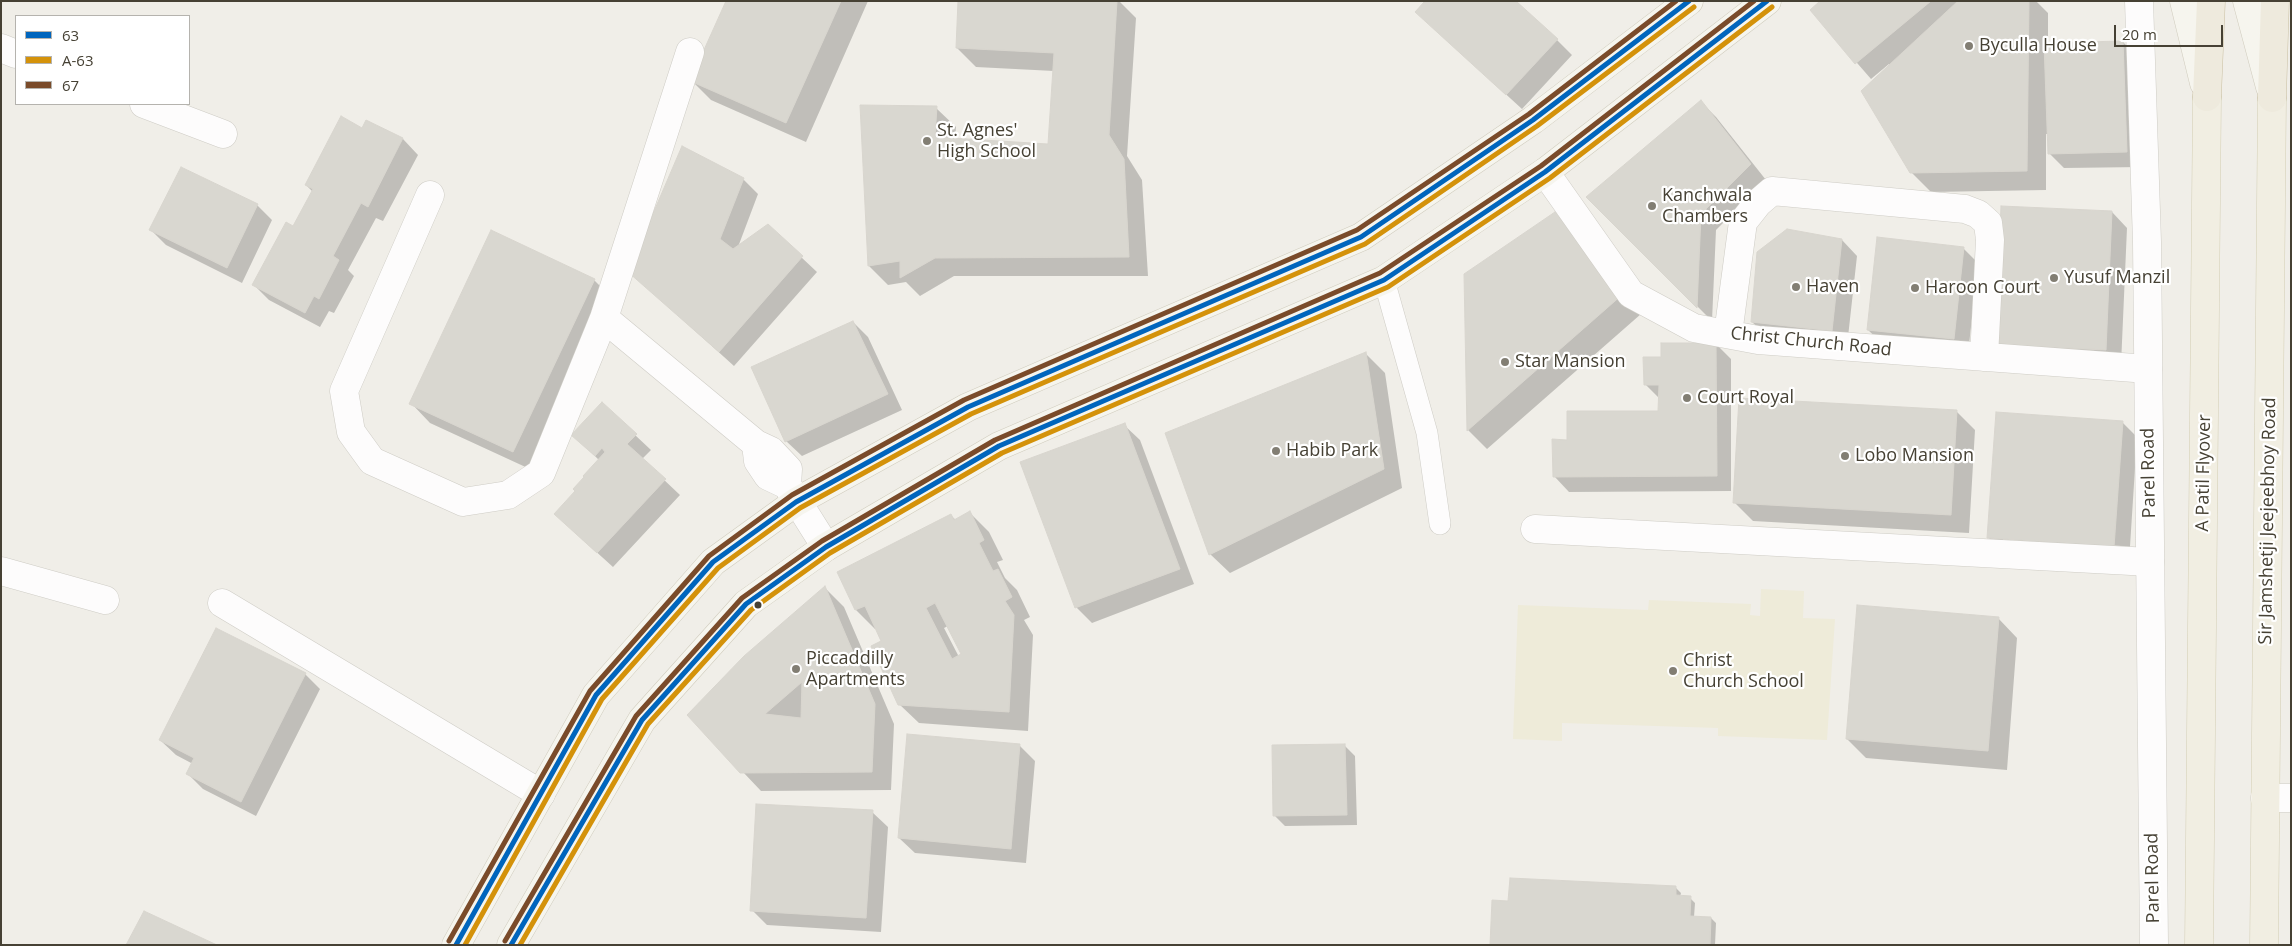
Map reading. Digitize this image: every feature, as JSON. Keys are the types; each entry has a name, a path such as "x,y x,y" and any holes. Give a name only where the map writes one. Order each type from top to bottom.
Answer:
{"highway":[{"name":"A Patil Flyover","path":"2208,97 2211,1"},
{"path":"2272,98 2275,1"}],"main road":[{"path":"456,945 596,696 713,562 791,494 968,407 1361,237 1533,120 1690,1"},
{"path":"512,945 642,720 746,604 826,547 999,446 1384,280 1546,172 1767,1"},
{"path":"2184,1 2208,97"},
{"path":"2247,1 2272,98"},
{"name":"A Patil Flyover","path":"2199,945 2208,97"},
{"name":"Sir Jamshetji Jeejeebhoy Road","path":"2264,945 2278,798 2272,98"}],"street":[{"name":"Parel Road","path":"2139,1 2148,242 2154,945"},
{"path":"1,48 15,54"},
{"path":"430,196 344,391 350,432 372,461 463,502 508,495 541,473 604,318 690,52"},
{"path":"147,105 223,134"},
{"name":"Christ Church Road","path":"1546,172 1631,294 1694,328 1758,340 2148,369"},
{"path":"1728,334 1743,222 1758,203 1772,191 1965,209 1978,214 1988,223 1990,240 1984,357"},
{"path":"604,318 756,444 758,461 768,476 791,494 826,547"},
{"path":"1535,529 2150,562"},
{"path":"1,571 105,600"},
{"path":"222,603 540,794"}],"lane":[{"path":"1384,280 1427,434 1440,524"}],"shaded area":[{"name":"Christ Church School","path":"1761,589 1804,591 1803,618 1835,619 1827,740 1718,736 1718,728 1562,723 1562,741 1513,739 1518,605 1648,610 1649,600 1751,604 1750,615 1760,616"}],"building":[{"path":"726,1 841,1 786,123 690,81"},
{"name":"St. Agnes' High School","path":"958,1 1117,1 1109,135 1124,159 1129,257 935,258 900,278 900,261 868,266 860,105 937,106 935,137 1048,144 1054,53 956,48"},
{"path":"1425,1 1516,1 1558,39 1506,95 1415,12"},
{"path":"1820,1 1931,1 1855,64 1810,10"},
{"name":"Byculla House","path":"1958,1 2029,1 2027,171 1910,173 1861,91"},
{"path":"2123,41 2127,152 2048,154 2044,43"},
{"name":"Kanchwala Chambers","path":"1701,100 1751,164 1701,214 1697,308 1586,197"},
{"path":"341,116 362,128 366,120 403,138 368,207 361,203 333,256 339,260 319,299 314,296 305,313 252,285 286,222 293,226 313,189 305,185"},
{"path":"682,146 744,178 720,239 733,249 768,224 803,256 719,352 628,272"},
{"path":"181,167 258,204 227,268 149,230"},
{"name":"Yusuf Manzil","path":"2001,206 2112,211 2106,350 1995,345"},
{"name":"Star Mansion","path":"1555,212 1623,294 1467,431 1464,274"},
{"name":"Haven","path":"1787,229 1842,239 1832,331 1751,322 1757,252"},
{"path":"491,230 595,279 513,452 409,404"},
{"name":"Haroon Court","path":"1877,237 1964,247 1954,339 1867,330"},
{"path":"853,321 888,394 785,442 751,367"},
{"name":"Court Royal","path":"1661,343 1716,343 1717,476 1553,477 1552,439 1567,440 1567,411 1658,411 1659,385 1644,385 1643,357 1661,357"},
{"name":"Habib Park","path":"1366,352 1384,469 1209,555 1165,433"},
{"name":"Lobo Mansion","path":"1739,398 1957,410 1951,515 1733,503"},
{"path":"602,402 637,434 627,444 666,479 597,553 554,514 575,491 573,489 583,476 605,452 602,448 595,456 571,435"},
{"path":"1996,412 2123,421 2114,547 1987,538"},
{"path":"1125,423 1180,569 1075,608 1020,462"},
{"path":"970,511 984,540 979,543 993,571 998,569 1012,597 1005,601 1014,615 1009,712 898,705 871,646 881,641 865,606 855,610 837,572 951,514 954,520","holes":["935,603 961,654 952,659 926,608"]},
{"name":"Piccaddilly Apartments","path":"825,586 875,704 872,772 740,773 687,715 744,656","holes":["802,682 801,718 765,714"]},
{"path":"1857,605 1999,617 1988,751 1846,739"},
{"path":"216,628 306,673 241,802 186,774 194,758 159,740"},
{"path":"907,734 1020,744 1011,849 898,838"},
{"path":"1345,744 1347,815 1273,816 1272,745"},
{"path":"756,804 873,810 866,918 750,911"},
{"path":"1510,878 1676,886 1676,895 1691,896 1690,916 1711,917 1710,945 1490,945 1492,900 1508,901"},
{"path":"144,911 217,945 126,945"}],"transit line":[{"name":"67","path":"449,941 590,691 709,556 792,495 964,400 1357,230 1529,114 1676,1"},
{"name":"63","path":"456,945 596,695 713,562 796,502 968,407 1361,237 1533,120 1689,1"},
{"name":"67","path":"505,941 636,716 742,598 822,541 995,440 1380,273 1541,166 1754,1"},
{"name":"63","path":"511,945 642,720 746,604 826,547 999,446 1384,280 1545,172 1767,1"},
{"name":"A-63","path":"465,945 602,699 718,568 800,508 971,414 1365,244 1537,126 1694,7"},
{"name":"A-63","path":"520,945 648,724 751,610 830,553 1002,453 1388,287 1550,178 1772,7"}],"place":[{"name":"Byculla House","path":"1969,46"},
{"name":"St. Agnes' High School","path":"927,141"},
{"name":"Kanchwala Chambers","path":"1652,206"},
{"name":"Yusuf Manzil","path":"2054,278"},
{"name":"Haven","path":"1796,287"},
{"name":"Haroon Court","path":"1915,288"},
{"name":"Star Mansion","path":"1505,362"},
{"name":"Court Royal","path":"1687,398"},
{"name":"Habib Park","path":"1276,451"},
{"name":"Lobo Mansion","path":"1845,456"},
{"name":"Piccaddilly Apartments","path":"796,669"},
{"name":"Christ Church School","path":"1673,671"}]}
